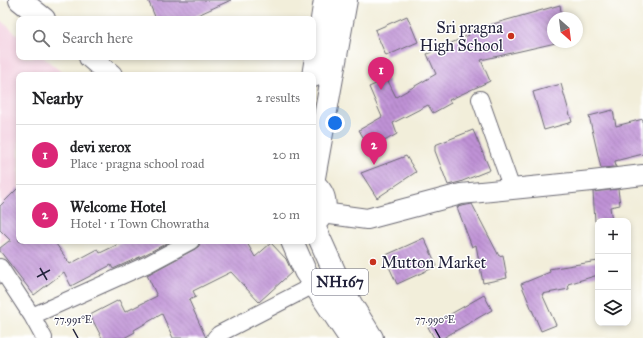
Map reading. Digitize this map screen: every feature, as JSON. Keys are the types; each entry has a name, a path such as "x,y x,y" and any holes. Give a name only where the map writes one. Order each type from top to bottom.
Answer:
{"main road":[{"path":"20,0 40,16"},
{"path":"316,57 325,0"},
{"name":"NH167","path":"316,166 346,0"},
{"path":"94,60 108,72"},
{"path":"314,72 316,60"},
{"name":"NH167","path":"316,186 324,196 325,205 316,220 335,273 351,304 372,338"},
{"name":"NH167","path":"293,244 305,271 350,338"}],"street":[{"path":"480,99 512,189"},
{"path":"316,220 367,219 461,194 643,175"},
{"path":"32,316 148,264 185,244"},
{"path":"0,267 32,316 44,338"},
{"path":"215,338 219,334 314,285"}],"shaded area":[{"path":"0,20 16,33 16,60 47,60 61,72 16,72 16,231 0,244"}],"building":[{"path":"148,0 231,0 196,16 155,16"},
{"path":"560,5 561,12 547,12 547,45 481,60 490,81 449,100 451,103 433,113 428,105 393,123 397,134 370,149 359,130 382,117 369,87 387,79 396,97 436,74 427,54 469,35 468,31"},
{"path":"407,16 418,42 386,56 375,30"},
{"path":"561,84 572,122 544,130 533,92"},
{"path":"613,110 616,126 643,119 643,154 615,161 616,167 601,168 589,116"},
{"path":"473,130 490,170 460,182 448,185 435,151 435,145"},
{"path":"406,156 416,172 377,198 361,173"},
{"path":"618,189 620,205 610,207 612,218 595,218 595,221 593,192"},
{"path":"16,190 16,244 56,244 70,264 98,249 100,253 119,244 165,244 113,269 111,265 71,286 64,272 34,295 0,251 0,248 11,241 0,230 0,206"},
{"path":"472,204 499,256 503,255 507,278 483,283 476,245 472,247 457,207"},
{"path":"424,238 437,266 397,284 384,256"},
{"path":"199,244 248,244 255,257 270,244 272,244 286,259 292,272 259,302 231,272 193,291 196,297 189,300 206,338 173,338 162,314 134,330 135,332 124,338 102,338 90,315 119,300 125,312 157,296 147,275 199,246"},
{"path":"595,261 595,276 568,284 569,289 542,294 556,325 541,331 521,284 550,272 549,269"},
{"path":"484,295 492,310 443,338 434,338 428,327"}],"place":[{"name":"Sri pragna High School","path":"511,36"},
{"name":"devi xerox","path":"381,90"},
{"name":"Welcome Hotel","path":"374,165"},
{"name":"Mutton Market","path":"373,262"}]}
